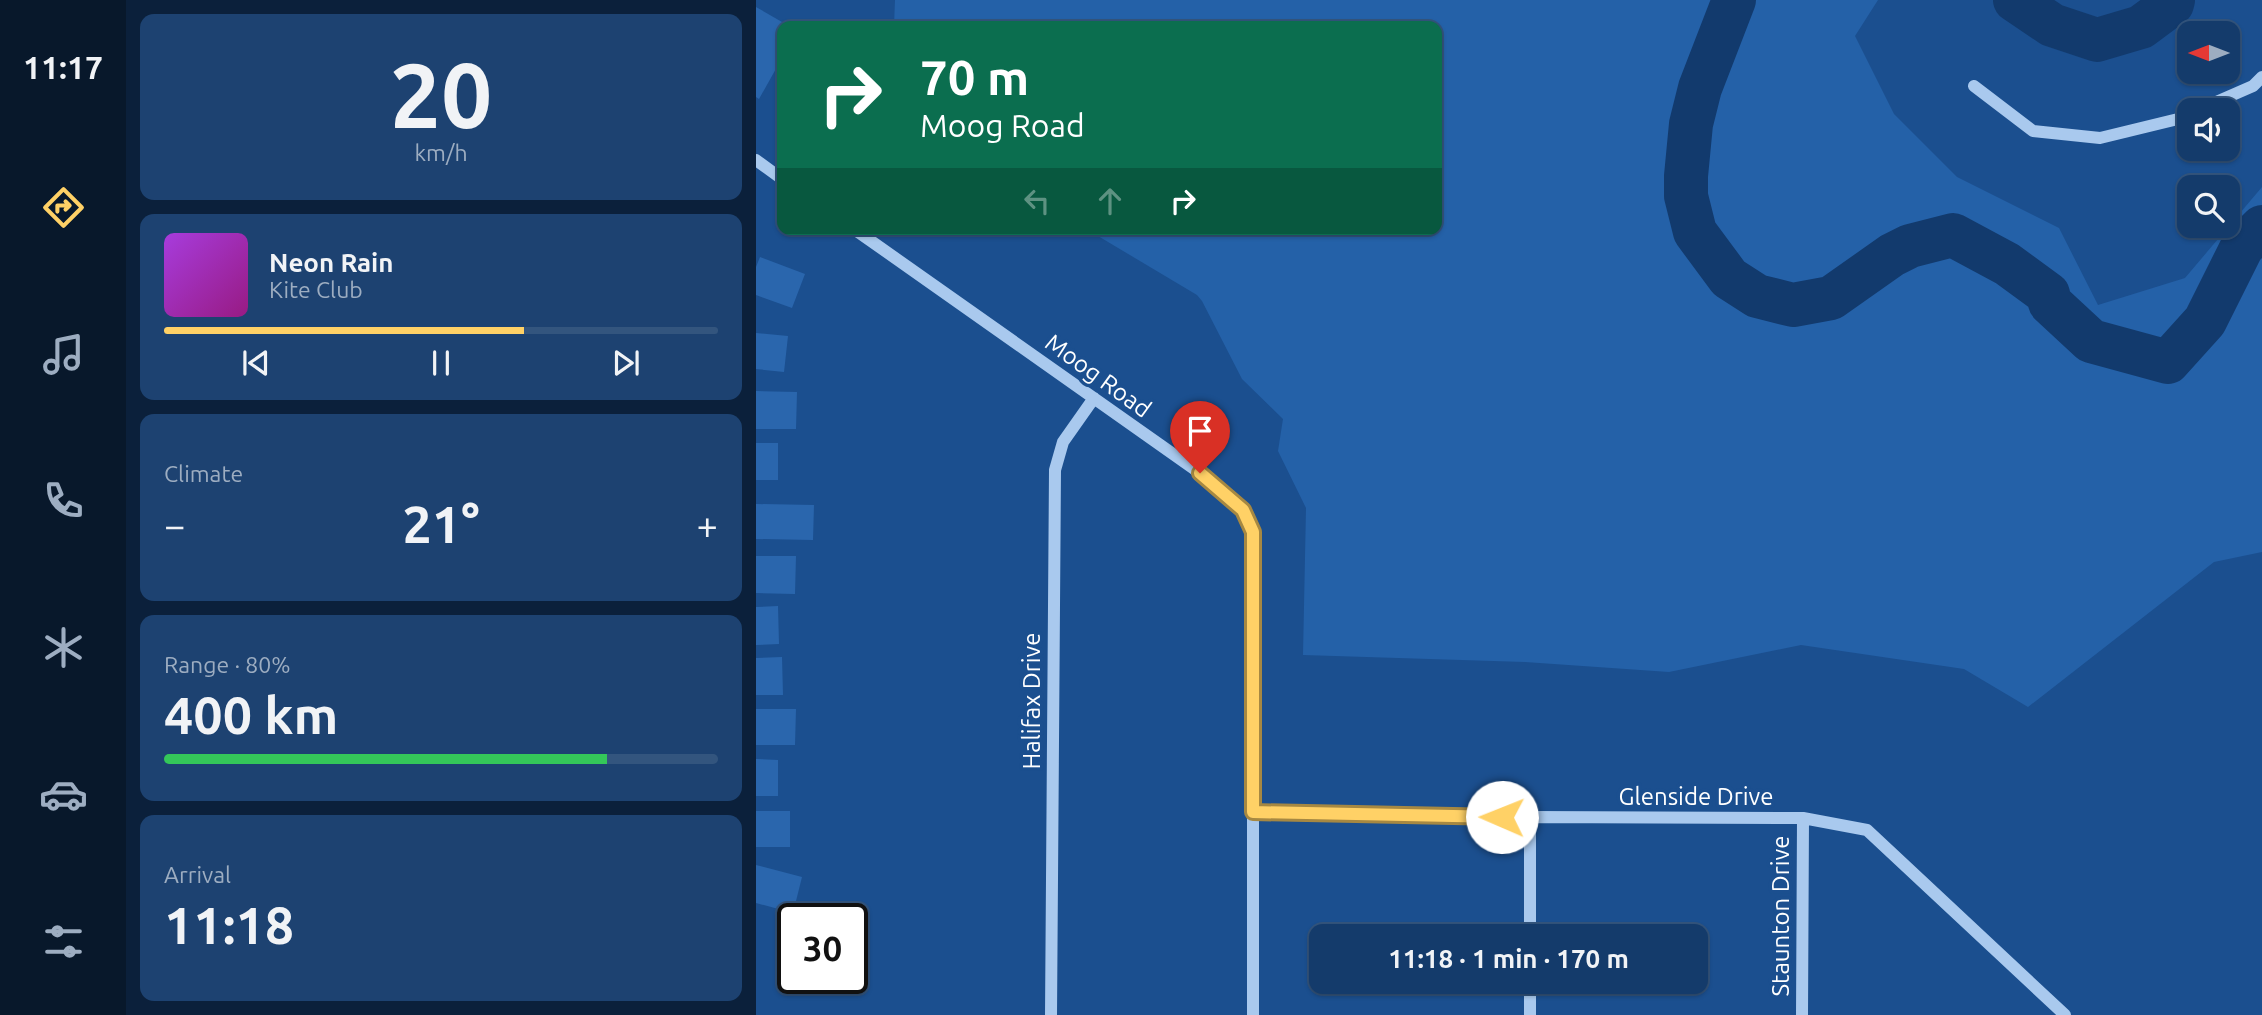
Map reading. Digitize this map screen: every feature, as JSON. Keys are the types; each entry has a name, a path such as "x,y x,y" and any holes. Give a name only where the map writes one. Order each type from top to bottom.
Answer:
{"street":[{"path":"2226,98 2253,86 2262,77"},
{"path":"1974,86 2033,131 2100,138 2177,117"},
{"path":"756,160 777,175"},
{"name":"Moog Road","path":"863,235 1200,473 1243,510 1253,532 1253,1015"},
{"name":"Halifax Drive","path":"1051,1015 1055,470 1063,442 1094,398"},
{"name":"Glenside Drive","path":"1253,812 1802,818 1867,830 2065,1015"},
{"path":"1530,817 1530,924"},
{"name":"Staunton Drive","path":"1802,818 1802,1015"},
{"path":"1530,994 1530,1015"}],"shaded area":[{"path":"895,0 1878,0 1855,36 1894,114 1957,177 2059,228 2098,305 2185,278 2219,238 2240,238 2240,213 2262,187 2262,552 2214,562 2028,707 1964,669 1801,645 1669,672 1525,662 1303,655 1306,508 1278,451 1283,419 1242,379 1197,295 1097,235 1442,235 1442,21 894,21"}],"building":[{"path":"756,7 780,21 777,21 777,67 759,99 756,97"},
{"path":"760,257 805,274 792,308 756,295 756,267"},
{"path":"756,333 788,336 784,372 756,369"},
{"path":"756,391 797,392 796,429 756,429"},
{"path":"756,443 778,443 778,480 756,480"},
{"path":"756,504 814,505 813,540 756,539"},
{"path":"756,556 796,556 795,594 756,593"},
{"path":"778,606 779,644 756,645 756,607"},
{"path":"782,657 783,695 756,695 756,658"},
{"path":"756,709 796,709 795,745 756,745"},
{"path":"756,759 778,760 778,796 756,796"},
{"path":"756,811 790,811 790,847 756,847"},
{"path":"756,865 802,877 796,903 777,903 777,909 756,903"}],"waterway":[{"path":"1734,0 1700,88 1691,124 1686,196 1695,232 1729,278 1757,296 1793,305 1831,298 1892,255 1910,246 1953,235 2007,264 2048,294 2050,303 2091,341 2168,362 2205,321 2242,247 2262,227"},
{"path":"2015,0 2052,25 2097,40 2141,27 2172,4 2173,0"}],"route":[{"path":"1200,473 1243,510 1253,532 1253,812 1502,817"}]}
